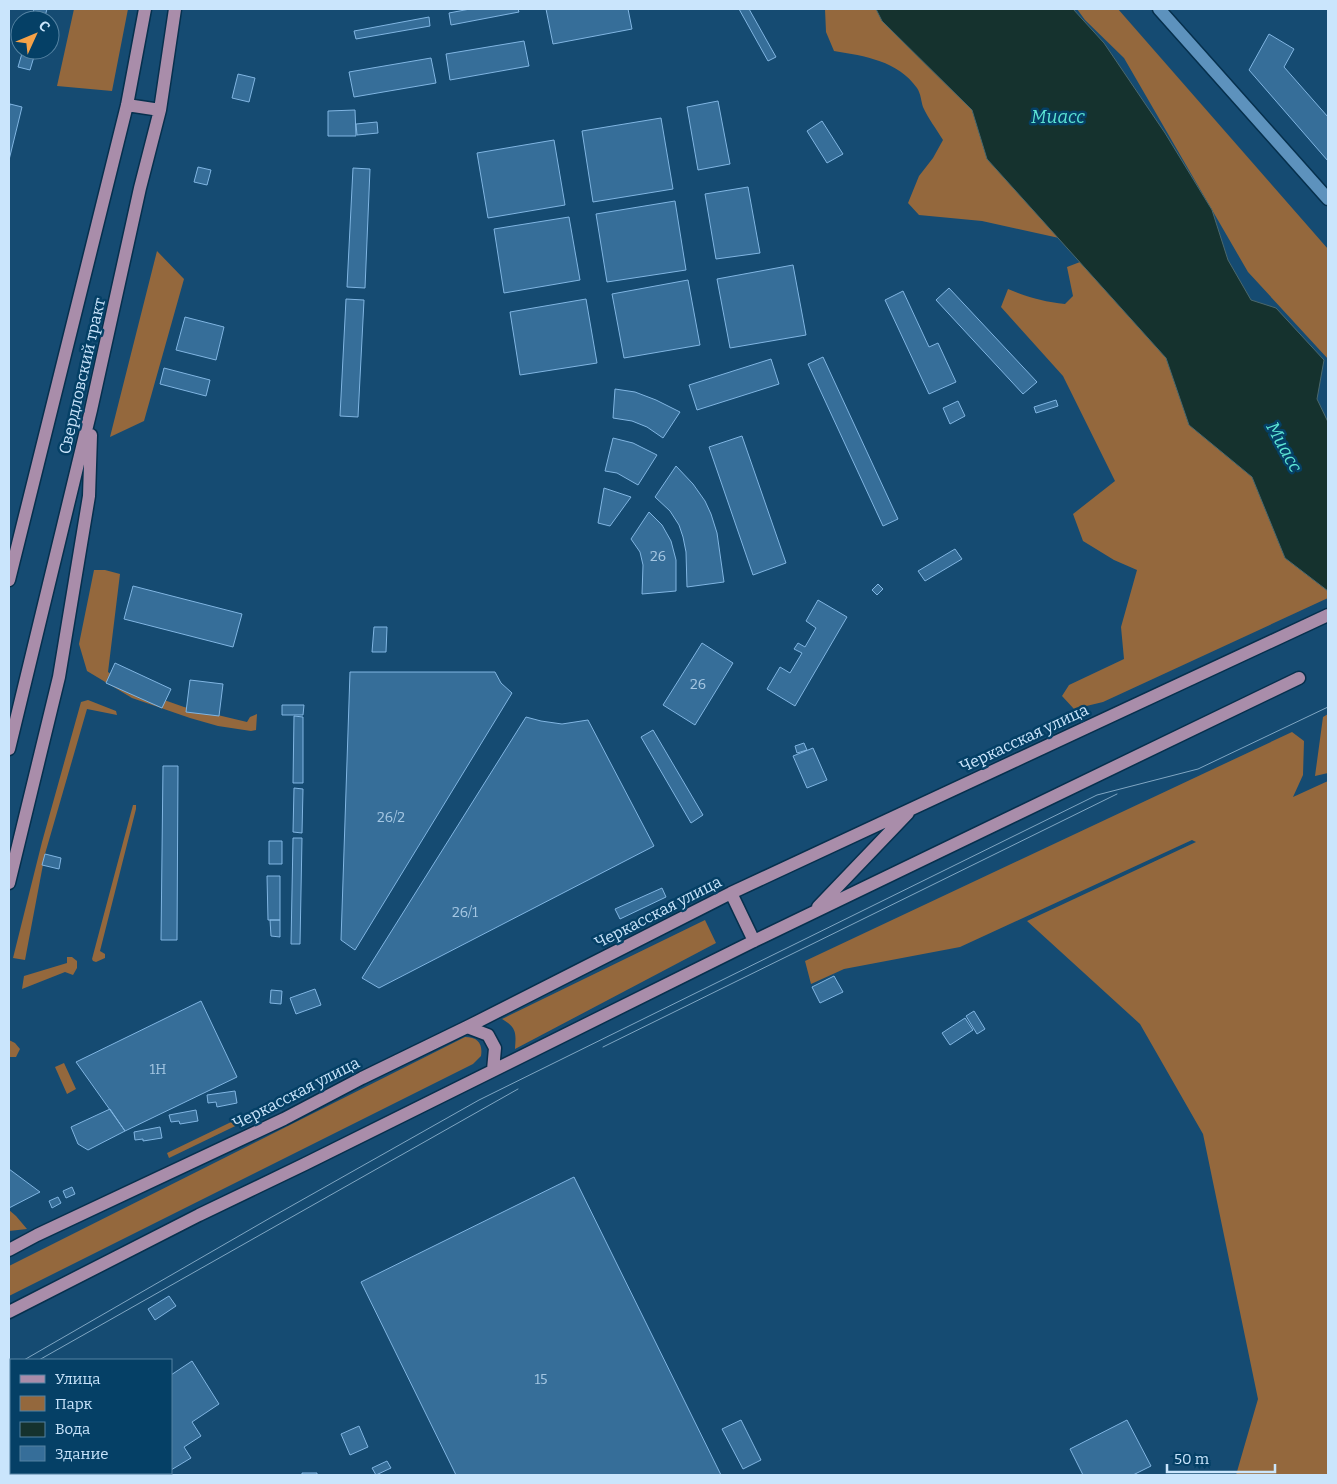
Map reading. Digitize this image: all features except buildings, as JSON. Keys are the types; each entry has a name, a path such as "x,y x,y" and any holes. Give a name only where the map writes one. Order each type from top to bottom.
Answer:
{"main road":[{"name":"Свердловский тракт","path":"9,580 127,105 145,9"},
{"name":"Свердловский тракт","path":"9,749 91,410 140,188 160,110 176,9"},
{"path":"1160,9 1328,199"},
{"path":"127,105 160,110"},
{"path":"9,883 59,677 90,496 91,410"},
{"name":"Черкасская улица","path":"9,1250 37,1235 284,1119 731,893 1328,615"},
{"path":"9,1312 199,1215 754,940 1299,678"},
{"path":"811,914 913,808"},
{"path":"731,893 754,940"},
{"path":"468,1027 488,1035 495,1048 493,1070"},
{"path":"9,1244 37,1235"}],"green space":[{"path":"74,9 128,9 112,91 57,86"},
{"path":"825,9 876,9 882,21 972,110 987,159 1059,238 982,221 919,215 908,203 919,176 933,158 943,140 923,107 917,88 909,79 891,66 880,61 834,51 826,32"},
{"path":"1077,9 1118,9 1328,249 1328,359 1248,272 1124,58 1085,20"},
{"path":"157,251 184,279 144,421 110,437"},
{"path":"1080,262 1166,358 1189,425 1252,477 1285,558 1328,591 1328,598 1103,702 1074,709 1062,696 1069,685 1124,659 1121,627 1137,570 1114,560 1083,541 1073,514 1115,481 1063,376 1001,307 1008,289 1036,299 1065,304 1073,296 1067,267"},
{"path":"94,570 105,570 120,574 108,672 133,689 184,707 247,722 250,717 257,714 256,730 251,731 218,726 132,698 87,671 79,644"},
{"path":"88,700 116,711 117,715 87,709 45,854 25,960 13,958 42,842 81,702"},
{"path":"1328,714 1328,773 1315,776 1323,717"},
{"path":"1292,732 1304,741 1303,775 1293,797 1328,781 1328,1475 1236,1475 1258,1399 1203,1134 1140,1024 1027,921 1196,842 1192,840 960,947 844,969 811,984 805,961"},
{"path":"133,805 136,805 136,809 100,951 105,954 105,958 96,962 92,959"},
{"path":"705,920 716,943 515,1049 516,1039 513,1028 502,1019"},
{"path":"67,957 72,957 77,961 77,968 73,975 65,972 22,989 24,976 67,963"},
{"path":"465,1037 473,1038 479,1042 481,1048 481,1056 473,1064 9,1296 9,1266"},
{"path":"9,1040 20,1049 16,1057 9,1057"},
{"path":"64,1063 76,1089 67,1094 55,1067"},
{"path":"256,1110 258,1115 169,1158 167,1153"},
{"path":"9,1210 16,1216 27,1229 9,1231"}],"water":[{"name":"Миасс","path":"876,9 1073,9 1104,43 1165,133 1212,210 1228,260 1251,300 1276,308 1324,360 1317,399 1328,422 1328,591 1285,558 1252,477 1189,425 1166,358 987,159 972,110 882,21"}],"tram line":[{"path":"26,1359 479,1100 1097,795 1198,769 1328,707"},
{"path":"603,1047 1117,794"},
{"path":"41,1359 518,1089"}]}
